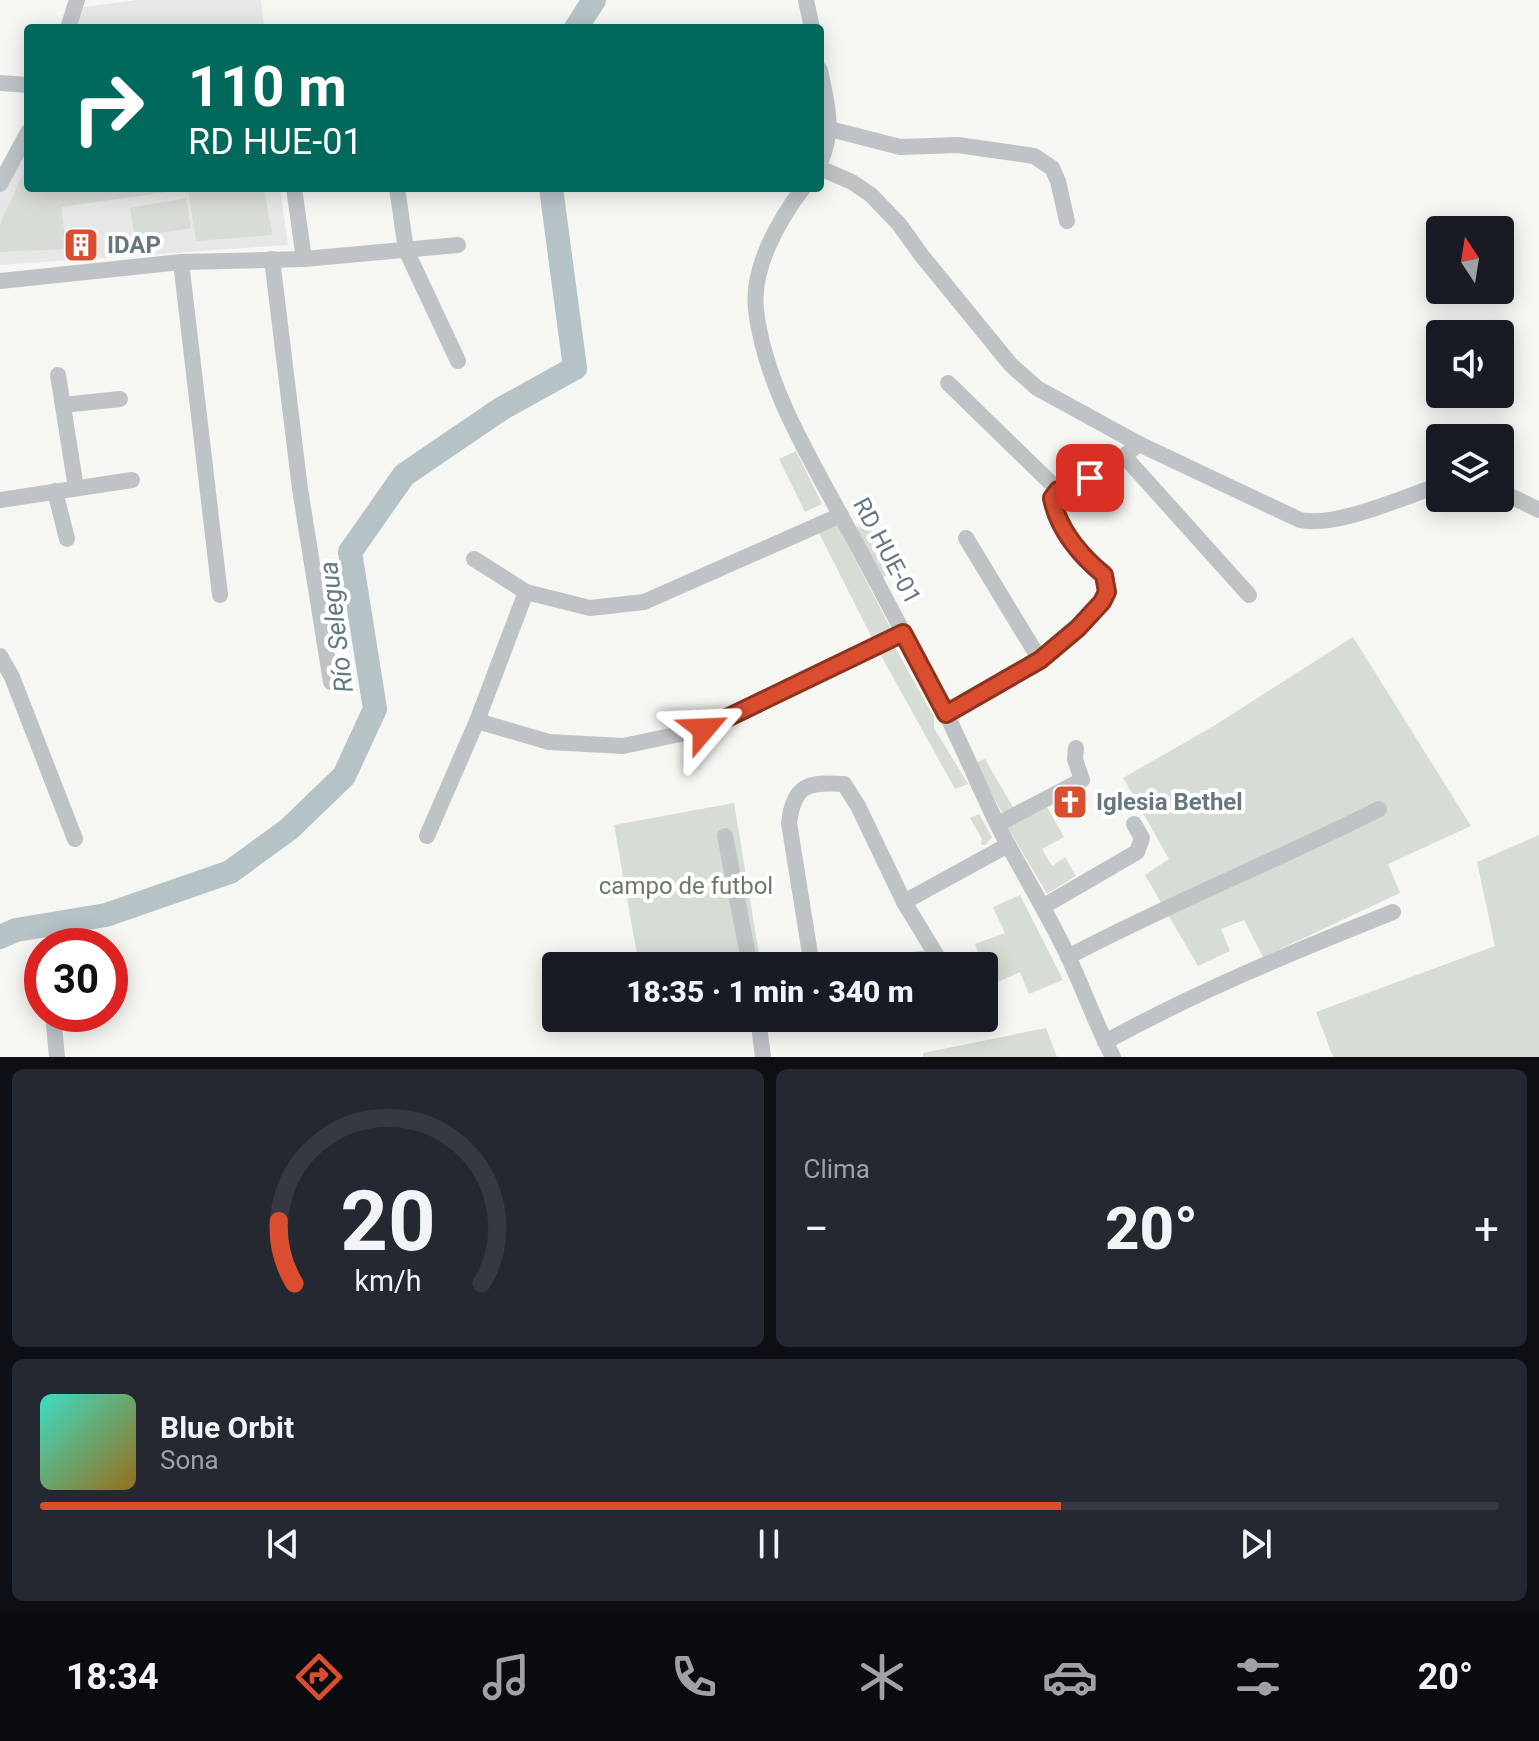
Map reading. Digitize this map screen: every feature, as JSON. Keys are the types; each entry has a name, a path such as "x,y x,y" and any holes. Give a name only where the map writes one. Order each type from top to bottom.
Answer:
{"street":[{"path":"68,0 85,0"},
{"path":"69,24 77,0"},
{"path":"806,0 811,24"},
{"path":"0,83 24,85"},
{"path":"824,94 830,129 824,155"},
{"path":"830,129 900,147 958,145 1034,156 1052,168 1067,221"},
{"path":"0,184 24,139"},
{"path":"824,167 871,195 899,224 1011,365 1061,402 1139,444 1310,522 1337,519 1426,490"},
{"path":"295,192 304,259"},
{"path":"398,192 406,250 458,361"},
{"name":"RD HUE-01","path":"800,192 781,217 766,250 755,305 776,382 802,448 841,515 946,714 1008,845 1044,906 1109,1049"},
{"path":"0,281 181,262 304,259 458,245"},
{"path":"272,259 300,489 331,682"},
{"path":"181,262 220,595"},
{"path":"58,375 76,488"},
{"path":"948,383 1058,490"},
{"path":"63,405 120,399"},
{"path":"946,714 1040,660 1078,628 1102,602 1107,592 1104,575 1082,557 1054,509 1052,498 1058,490 1106,470 1139,444"},
{"path":"1125,457 1249,595"},
{"path":"0,500 132,480"},
{"path":"55,491 67,539"},
{"path":"1514,498 1539,510"},
{"path":"474,559 526,592 590,608 644,602 841,515"},
{"path":"966,538 1040,660"},
{"path":"427,836 477,721 526,592"},
{"path":"477,721 549,742 623,746 704,729 903,633"},
{"path":"0,656 12,677 75,839"},
{"path":"998,824 1082,780 1075,759 1076,748"},
{"path":"810,952 789,823 792,802 800,790 822,782 844,784 858,806 904,902 934,952"},
{"path":"1068,957 1129,924 1291,853 1379,809"},
{"path":"1044,906 1137,852 1142,838 1134,824"},
{"path":"725,836 747,952"},
{"path":"904,902 1008,845"},
{"path":"1109,1049 1172,1005 1272,960 1393,912"},
{"path":"55,1032 57,1057"},
{"path":"760,1032 763,1057"}],"shaded area":[{"path":"137,0 261,0 264,24 77,24 84,7"},
{"path":"24,141 24,192 281,192 288,245 0,265 0,194"}],"green space":[{"path":"24,172 24,192 167,192 61,207 66,249 0,252 0,224"},
{"path":"188,192 265,192 272,235 196,241"},
{"path":"186,198 191,228 135,237 130,208"},
{"path":"796,451 822,504 805,512 779,459"},
{"path":"834,519 891,629 872,638 816,527"},
{"path":"867,523 892,573 876,580 850,530"},
{"path":"1353,637 1471,826 1388,864 1400,893 1263,957 1244,920 1221,929 1230,951 1198,966 1145,875 1169,859 1123,778 1212,727"},
{"path":"893,644 934,717 934,728 968,784 955,789 879,652"},
{"path":"985,759 1014,809 1003,814 975,763"},
{"path":"1043,800 1064,837 1042,849 1052,866 1065,857 1076,876 1047,894 1004,821"},
{"name":"campo de futbol","path":"734,803 759,952 637,952 614,825"},
{"path":"979,814 992,837 985,845 981,845 982,839 970,818"},
{"path":"1539,835 1539,1057 1333,1057 1316,1012 1495,946 1477,862"},
{"path":"1020,895 1063,980 1029,994 1020,972 998,982 998,952 978,952 975,944 1005,933 993,907"},
{"path":"1046,1028 1057,1057 923,1057 923,1053"}],"waterway":[{"name":"Río Selegua","path":"579,24 594,0"},
{"name":"Río Selegua","path":"0,937 16,930 106,915 230,872 289,829 344,776 375,709 350,552 404,475 501,409 575,368 552,192"}],"place":[{"name":"IDAP","path":"81,245"},
{"name":"Iglesia Bethel","path":"1070,802"}],"route":[{"path":"704,729 903,633 946,714 1040,660 1078,628 1107,592 1104,575 1082,557 1054,509 1052,498 1058,490 1090,478"}]}
